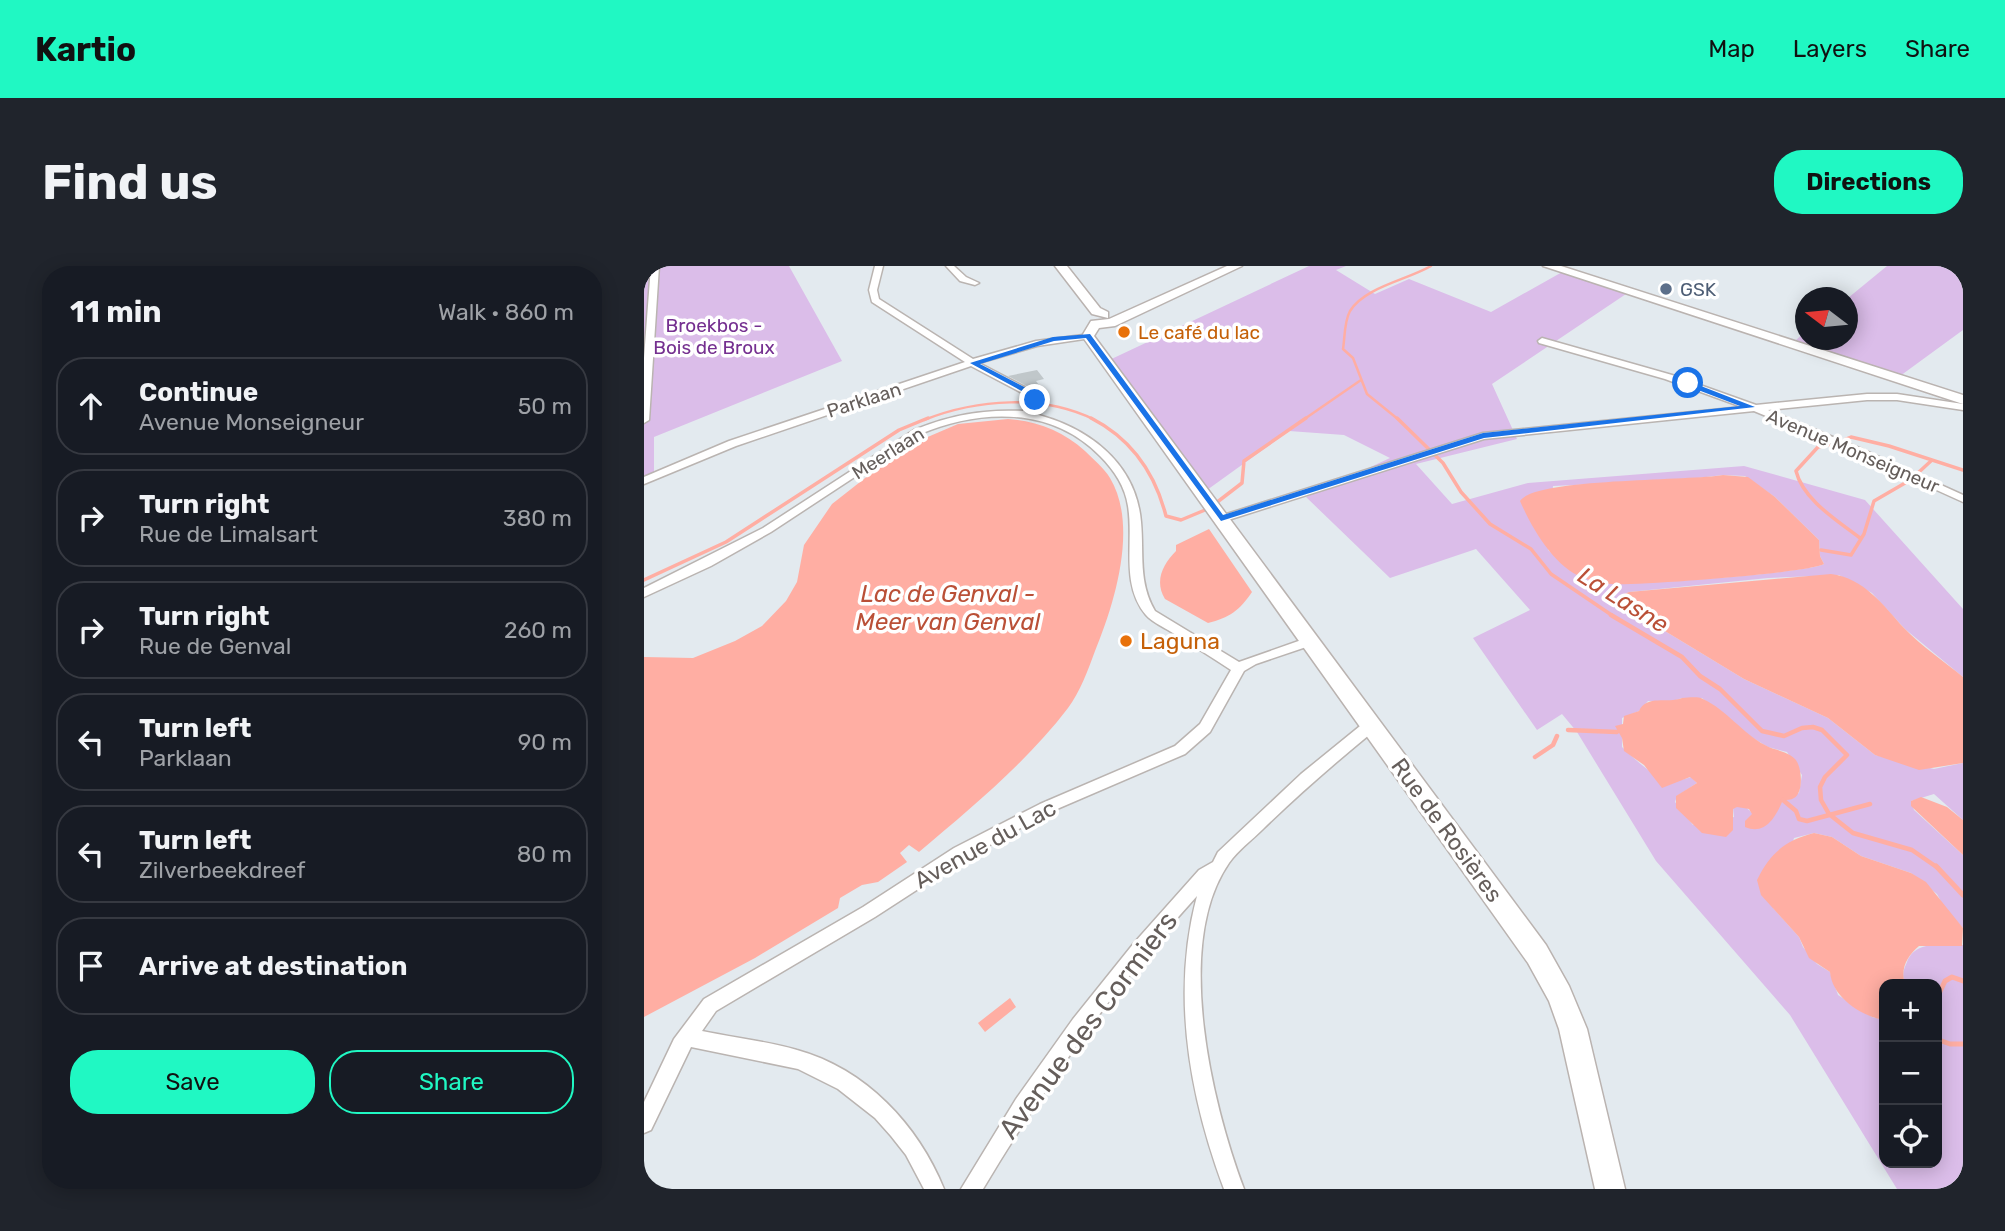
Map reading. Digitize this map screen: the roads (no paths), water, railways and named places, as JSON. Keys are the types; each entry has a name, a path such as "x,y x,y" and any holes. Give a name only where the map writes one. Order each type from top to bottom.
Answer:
{"street":[{"path":"644,420 655,266"},
{"path":"879,266 873,290 875,300 973,363 1031,394 1031,407"},
{"path":"950,266 962,279 975,283"},
{"name":"Rue de Rosières","path":"1063,266 1100,323 1096,349 1537,954 1560,995 1573,1029 1610,1189"},
{"path":"1100,323 1137,311 1236,266"},
{"path":"1549,266 1963,400"},
{"name":"Parklaan","path":"644,479 705,455 973,363 1100,323"},
{"name":"Avenue Monseigneur","path":"1542,341 1662,375 1751,407 1861,450 1963,499"},
{"path":"1216,512 1497,434 1874,396 1963,407"},
{"name":"Meerlaan","path":"644,593 759,535 918,431 959,417 1031,407 1075,430 1117,467 1136,508 1138,535 1135,573 1141,601 1152,614 1239,668"},
{"path":"1239,668 1251,661 1310,641"},
{"name":"Avenue du Lac","path":"688,1037 710,1005 869,912 960,853 1045,808 1180,750 1205,729 1239,668"},
{"name":"Avenue des Cormiers","path":"971,1189 1040,1082 1153,930 1205,875 1215,869 1306,778 1370,726"},
{"path":"1215,869 1203,903 1196,939 1195,1039 1216,1141 1234,1189"},
{"path":"644,1123 688,1037 802,1060 862,1093 900,1131 916,1154 934,1189"}],"water":[{"name":"Lac de Genval - Meer van Genval","path":"1008,419 1049,428 1077,444 1108,474 1118,497 1123,519 1123,542 1116,589 1090,666 1072,702 1034,748 978,802 919,852 909,845 900,853 907,862 878,882 862,885 840,898 838,908 755,958 644,1017 644,657 693,658 735,641 762,626 786,601 797,582 804,545 832,504 897,453 923,439 958,424"},
{"path":"1723,475 1748,477 1775,497 1819,540 1820,556 1824,564 1812,568 1721,578 1600,583 1573,573 1554,556 1531,523 1520,501 1531,494 1581,484"},
{"path":"1209,529 1252,592 1233,612 1208,623 1165,599 1160,579 1167,561 1176,551 1176,545"},
{"path":"1831,574 1863,587 1911,635 1963,677 1963,763 1919,770 1875,755 1828,718 1744,679 1622,605 1619,596 1629,592"},
{"path":"1703,699 1712,704 1757,740 1788,754 1797,762 1801,779 1797,795 1783,800 1773,818 1764,827 1745,827 1745,821 1752,814 1749,809 1737,807 1733,809 1733,830 1726,837 1702,833 1676,808 1676,796 1697,783 1690,777 1662,788 1644,765 1624,751 1622,738 1615,726 1623,724 1624,716 1639,711 1652,701"},
{"path":"1921,797 1947,807 1963,820 1963,855 1911,806 1911,801"},
{"path":"1814,833 1832,837 1861,856 1911,873 1926,882 1963,928 1962,946 1919,946 1906,963 1904,979 1879,979 1879,1019 1857,1010 1836,989 1830,972 1809,958 1799,937 1761,895 1757,880 1767,862 1780,849"},
{"path":"1010,998 1016,1007 985,1032 978,1023"}],"waterway":[{"name":"La Lasne","path":"1399,420 1367,394 1353,358 1343,349 1347,320 1350,311 1366,296 1431,266"},
{"path":"1303,420 1361,380"},
{"path":"924,420 966,407 1010,402 1054,406 1094,420"},
{"path":"644,580 726,542 899,430 928,418"},
{"path":"1216,503 1242,483 1244,461 1306,418"},
{"name":"La Lasne","path":"1397,418 1443,463 1461,492 1490,524 1531,549 1551,574 1613,616"},
{"path":"1094,420 1118,436 1140,459 1155,486 1166,516 1181,520 1205,510"},
{"path":"1846,439 1851,437 1889,446 1963,470"},
{"path":"1833,444 1818,447 1796,471 1800,482 1814,500 1860,538"},
{"path":"1919,472 1932,460"},
{"path":"1821,550 1851,555 1864,534 1874,501 1912,479"},
{"name":"La Lasne","path":"1611,615 1682,657 1700,676 1720,689 1762,731 1784,736 1802,728 1822,730 1847,755 1825,777 1820,787 1821,800 1830,815"},
{"path":"1568,730 1617,732"},
{"path":"1535,757 1553,745 1557,736"},
{"path":"1783,800 1796,811 1799,819 1807,821 1830,815"},
{"path":"1830,815 1870,804"},
{"name":"La Lasne","path":"1830,815 1853,833 1912,850 1938,868"},
{"name":"La Lasne","path":"1938,868 1963,895"},
{"path":"1942,987 1945,981 1952,977 1963,981"},
{"path":"1942,1041 1963,1044"}],"place":[{"name":"GSK","path":"1666,289"},
{"name":"Le café du lac","path":"1124,332"},
{"name":"Laguna","path":"1126,641"}],"park label":[{"name":"Broekbos - Bois de Broux","path":"714,336"}]}
